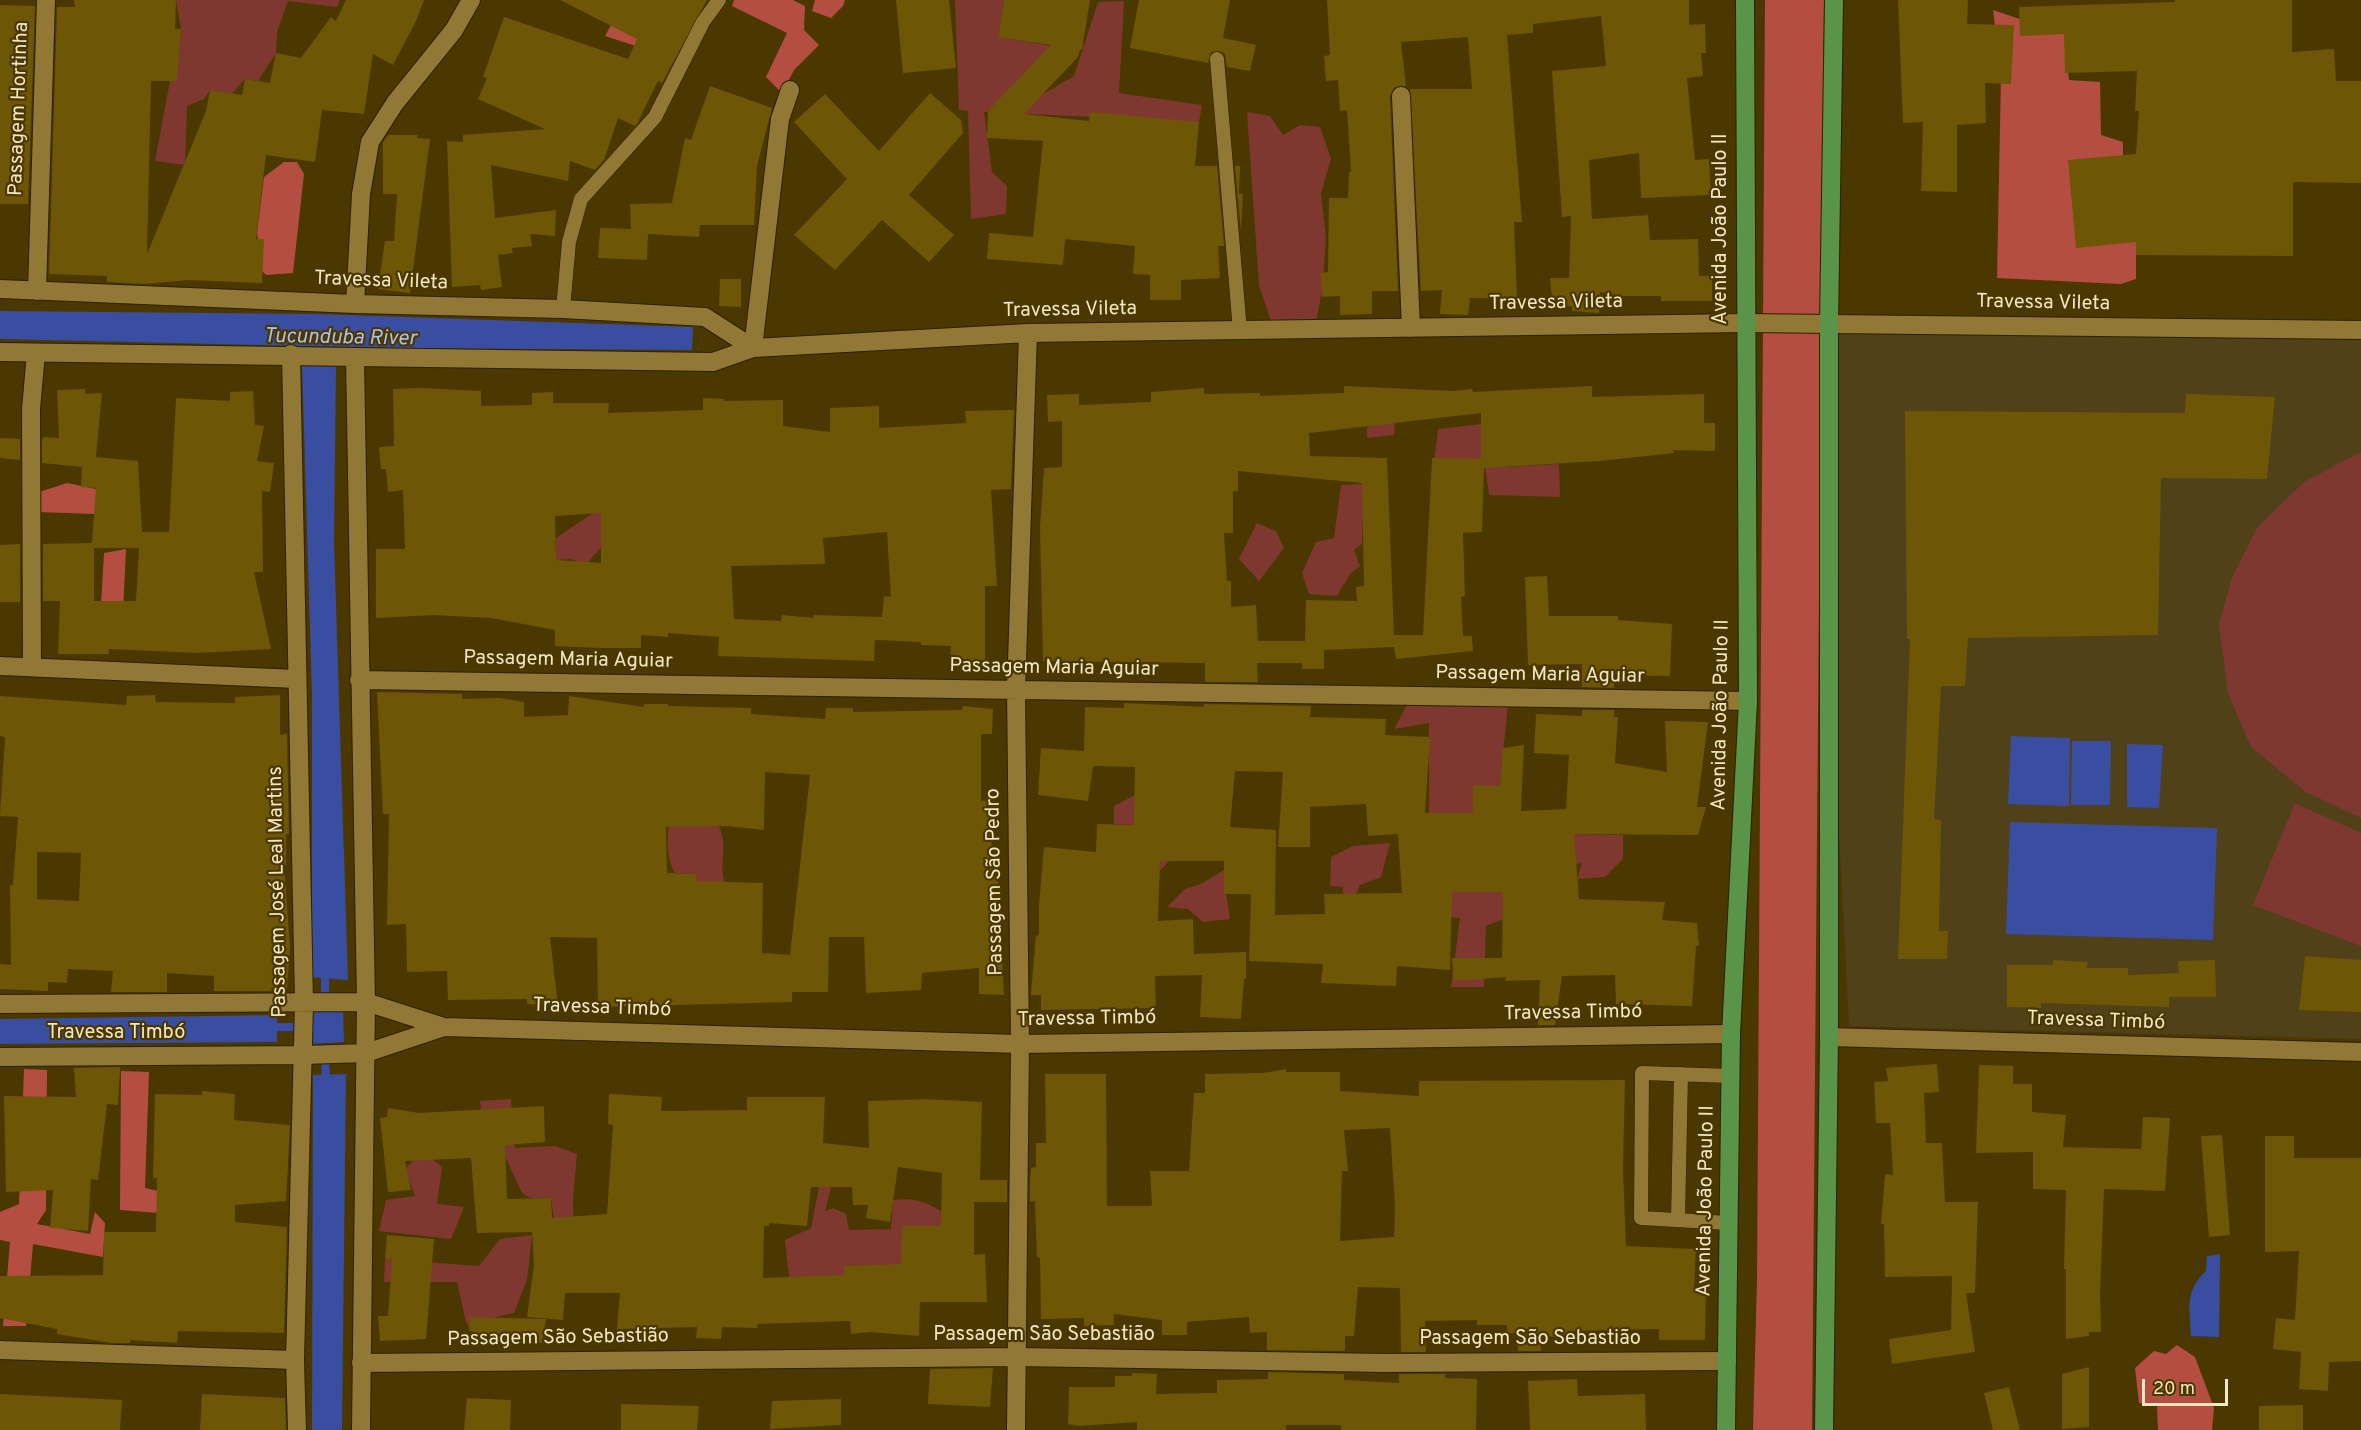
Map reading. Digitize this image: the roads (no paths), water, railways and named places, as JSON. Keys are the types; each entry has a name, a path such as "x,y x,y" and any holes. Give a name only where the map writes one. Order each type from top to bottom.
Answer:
{"main road":[{"name":"Avenida João Paulo II","path":"1726,1430 1731,1034 1748,701 1745,0"},
{"path":"1824,1430 1829,1038 1829,323 1834,0"}],"street":[{"name":"Passagem Hortinha","path":"37,291 46,0"},
{"path":"355,304 361,194 370,142 395,103 454,30 471,0"},
{"path":"753,348 780,118 790,90"},
{"path":"1401,96 1411,328"},
{"name":"Travessa Vileta","path":"0,289 355,304 564,309 705,318 753,348"},
{"name":"Travessa Vileta","path":"0,352 291,354 712,362 753,348 1028,333 1745,323 2361,330"},
{"name":"Passagem São Pedro","path":"1016,1430 1020,1044 1016,691 1028,333"},
{"path":"32,667 29,559 31,409 36,353"},
{"name":"Passagem José Leal Martins","path":"291,354 306,1007 295,1360 297,1430"},
{"path":"355,357 359,680 357,1002 366,1053 361,1430"},
{"path":"0,666 297,679"},
{"name":"Passagem Maria Aguiar","path":"359,680 1748,701"},
{"name":"Travessa Timbó","path":"0,1004 306,1007 357,1002 444,1027 1020,1044 1731,1034"},
{"name":"Travessa Timbó","path":"0,1057 306,1051 366,1053 444,1027"},
{"name":"Travessa Timbó","path":"1829,1038 2361,1052"},
{"path":"0,1350 295,1360"},
{"name":"Passagem São Sebastião","path":"361,1364 1017,1357 1385,1363 1727,1361"}],"lane":[{"path":"564,309 569,242 581,199 655,117 703,22 719,0"},
{"path":"1217,59 1240,331"},
{"path":"1729,1223 1641,1218 1642,1073 1731,1076"},
{"path":"1678,1220 1681,1074"}],"water":[{"name":"Tucunduba River","path":"0,311 318,314 693,327 692,350 390,348 0,339"},
{"path":"336,365 334,543 348,980 312,977 312,695 302,366"},
{"path":"2011,736 2070,738 2069,806 2008,804"},
{"path":"2072,741 2111,741 2110,805 2071,805"},
{"path":"2127,744 2163,745 2159,808 2127,807"},
{"path":"2010,822 2217,828 2213,940 2006,934"},
{"path":"343,1005 344,1042 311,1044 311,1006"},
{"path":"277,1015 277,1042 0,1044 0,1019"},
{"path":"346,1074 342,1430 312,1430 313,1075"},
{"path":"2220,1254 2219,1337 2191,1336 2191,1293 2199,1278 2206,1271 2207,1256"}],"waterway":[{"path":"325,969 325,1004"},
{"path":"268,1027 303,1027"},
{"path":"325,1053 326,1085"}]}
